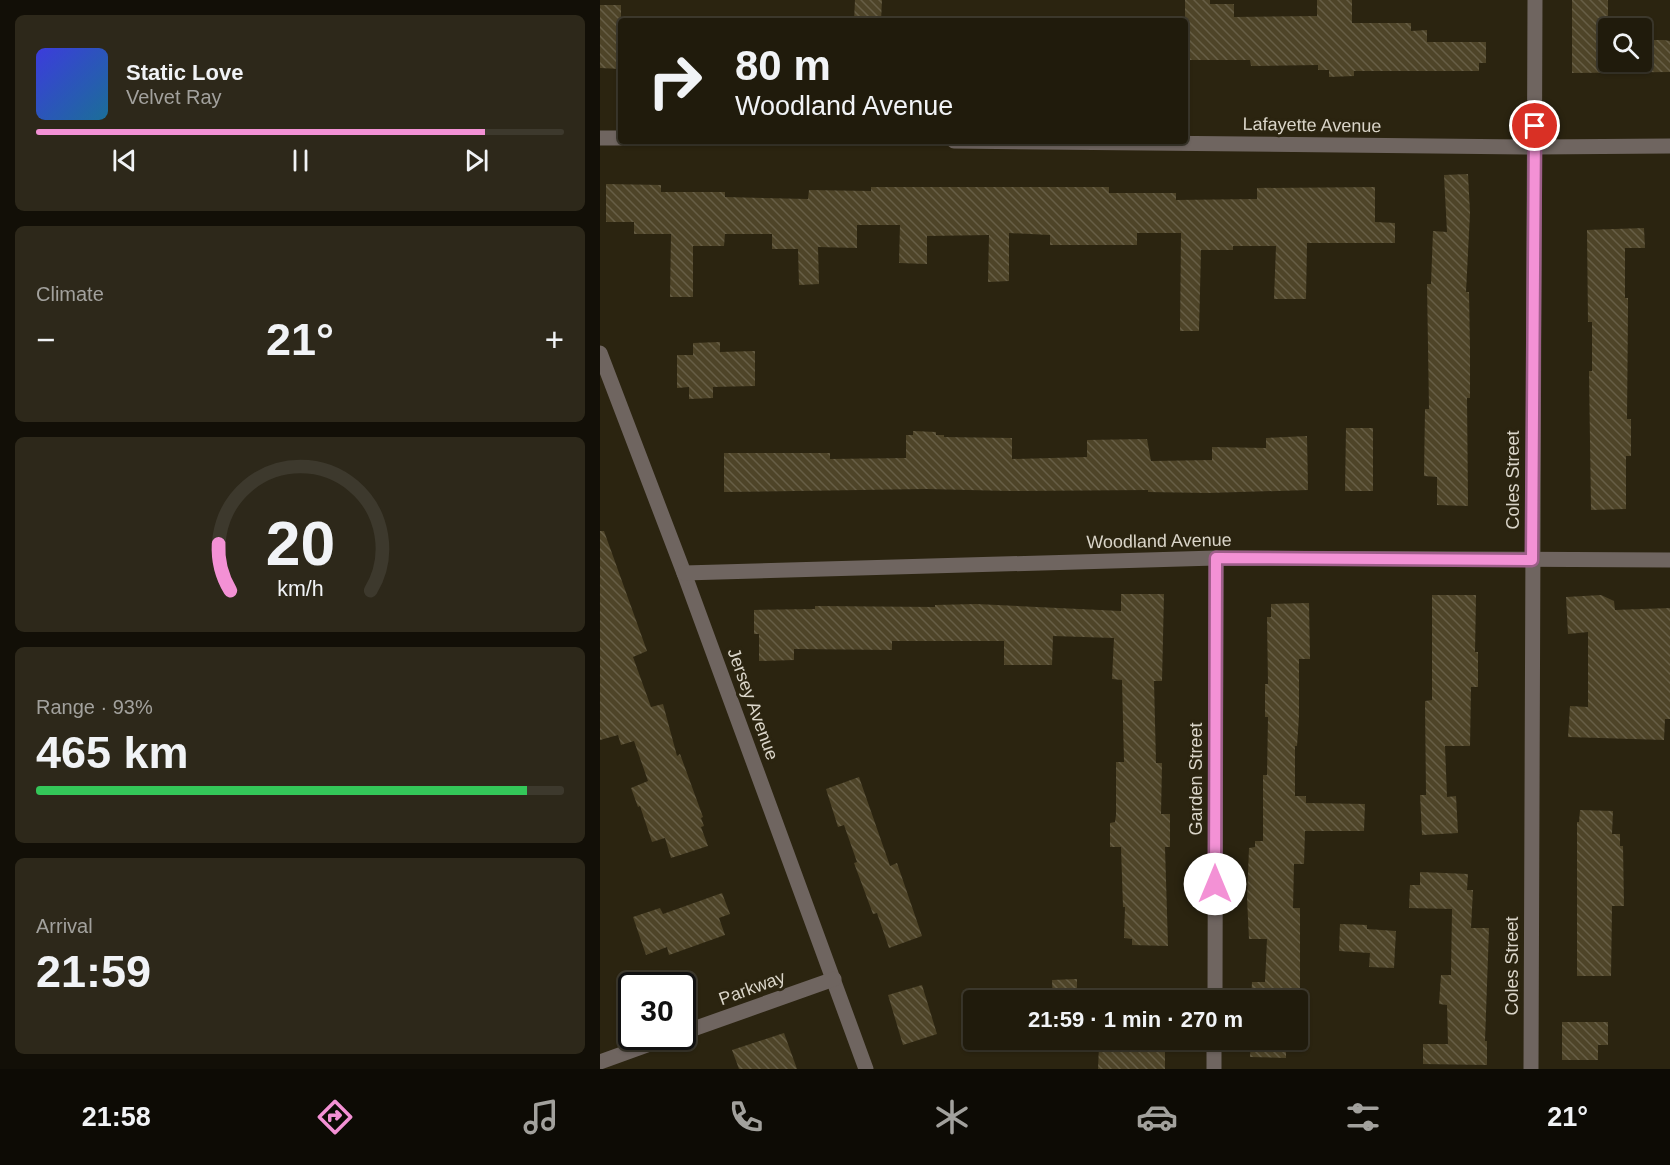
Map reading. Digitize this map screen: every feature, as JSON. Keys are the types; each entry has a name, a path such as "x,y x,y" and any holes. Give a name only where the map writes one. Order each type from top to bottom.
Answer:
{"street":[{"name":"Coles Street","path":"1531,1069 1535,0"},
{"path":"600,138 618,138"},
{"name":"Lafayette Avenue","path":"1188,143 1670,146"},
{"name":"Jersey Avenue","path":"600,353 684,573 866,1069"},
{"name":"Woodland Avenue","path":"684,573 1216,558 1670,560"},
{"name":"Garden Street","path":"1215,990 1216,558"},
{"name":"Parkway","path":"696,1028 834,979"},
{"path":"600,1062 633,1050"},
{"path":"1214,1050 1214,1069"}],"building":[{"path":"855,0 882,0 881,18 854,18"},
{"path":"1185,0 1210,0 1210,4 1234,4 1234,17 1317,16 1317,0 1352,0 1352,23 1411,23 1411,31 1427,30 1427,42 1486,42 1486,63 1479,63 1479,71 1354,71 1354,76 1329,77 1329,70 1318,70 1318,65 1251,66 1250,60 1188,60 1188,18 1185,18"},
{"path":"1572,0 1608,0 1608,18 1598,18 1598,72 1652,72 1652,40 1670,41 1670,72 1572,73"},
{"path":"600,5 621,5 621,18 618,18 618,69 600,68"},
{"path":"1468,174 1470,213 1466,292 1469,292 1470,398 1467,398 1468,506 1437,505 1437,477 1424,476 1425,409 1429,409 1427,284 1431,284 1433,231 1447,232 1444,175"},
{"path":"606,184 661,185 661,192 725,192 725,197 808,199 809,190 871,191 871,187 1109,187 1109,193 1176,193 1176,200 1257,199 1257,188 1375,187 1375,222 1395,223 1395,243 1307,243 1306,299 1274,299 1276,246 1233,246 1233,250 1201,250 1199,331 1180,331 1181,233 1137,233 1137,245 1050,245 1050,235 1009,233 1009,281 988,282 989,235 927,236 927,264 899,263 900,225 857,225 857,248 818,247 819,284 799,285 798,249 772,249 772,234 725,234 724,246 693,246 693,297 670,297 671,234 634,234 634,222 606,222"},
{"path":"1644,228 1645,248 1625,248 1625,298 1628,298 1627,419 1631,419 1631,456 1626,456 1626,509 1591,510 1589,371 1592,371 1592,322 1588,322 1587,230"},
{"path":"720,342 720,352 755,351 755,386 713,387 713,398 689,399 689,387 677,388 677,355 693,355 693,343"},
{"path":"1346,428 1373,428 1373,491 1345,491"},
{"path":"913,431 936,432 936,435 944,435 944,437 1012,438 1012,459 1087,457 1087,440 1147,439 1151,461 1212,460 1212,447 1266,448 1266,438 1307,436 1308,490 1208,493 1148,492 1148,490 926,489 724,492 724,453 830,453 830,459 906,458 906,435 913,435"},
{"path":"600,531 604,531 647,651 633,657 651,707 663,704 677,756 680,754 703,817 701,818 704,826 701,827 708,846 671,858 665,838 652,842 640,806 638,807 631,788 648,781 634,741 621,745 618,735 600,740"},
{"path":"1121,594 1164,594 1162,681 1154,681 1156,763 1162,763 1161,814 1170,814 1170,847 1165,847 1168,946 1132,945 1132,939 1124,938 1125,907 1123,907 1121,847 1110,847 1110,823 1115,822 1116,815 1116,762 1124,762 1122,680 1112,679 1114,638 1053,636 1052,665 1004,665 1004,641 892,641 892,650 794,649 794,660 759,661 759,634 754,634 754,610 815,609 815,606 935,607 935,605 976,604 1121,611"},
{"path":"1432,595 1476,595 1475,652 1478,652 1478,687 1471,687 1470,746 1445,746 1447,797 1456,796 1458,833 1422,835 1420,795 1426,795 1425,701 1432,700"},
{"path":"1601,595 1614,601 1615,610 1670,608 1670,719 1665,719 1664,740 1568,737 1570,706 1588,707 1588,632 1568,634 1566,597"},
{"path":"1309,603 1310,659 1299,659 1295,796 1306,796 1306,803 1365,804 1364,831 1305,831 1304,864 1294,864 1293,908 1300,908 1300,990 1252,990 1252,982 1265,982 1267,939 1249,939 1247,898 1249,848 1255,847 1255,841 1263,841 1263,775 1267,775 1268,717 1265,717 1265,684 1268,684 1267,617 1271,617 1271,604"},
{"path":"859,777 890,866 897,863 922,936 889,948 877,913 873,914 854,863 857,862 844,825 838,827 826,789"},
{"path":"1580,810 1613,811 1612,834 1620,834 1620,846 1623,846 1624,906 1612,906 1611,976 1577,976 1577,822 1579,822"},
{"path":"1420,872 1468,874 1467,890 1473,890 1471,928 1489,928 1485,1041 1487,1041 1487,1065 1423,1064 1423,1044 1448,1044 1447,1005 1439,1004 1441,975 1451,975 1452,909 1409,908 1410,885 1420,885"},
{"path":"722,893 730,914 719,918 725,935 669,955 667,947 646,955 633,917 660,908 663,914"},
{"path":"1340,924 1367,925 1367,929 1396,931 1394,968 1369,967 1370,953 1339,951"},
{"path":"1077,979 1077,990 1052,990 1052,980"},
{"path":"922,985 937,1034 903,1045 888,995"},
{"path":"1562,1022 1608,1022 1608,1045 1598,1045 1598,1060 1562,1060"},
{"path":"784,1033 797,1069 739,1069 732,1050"},
{"path":"1099,1050 1165,1050 1165,1069 1098,1069"},
{"path":"1250,1050 1286,1050 1286,1058 1250,1057"}],"route":[{"path":"1215,884 1216,558 1532,560 1535,126"}]}
